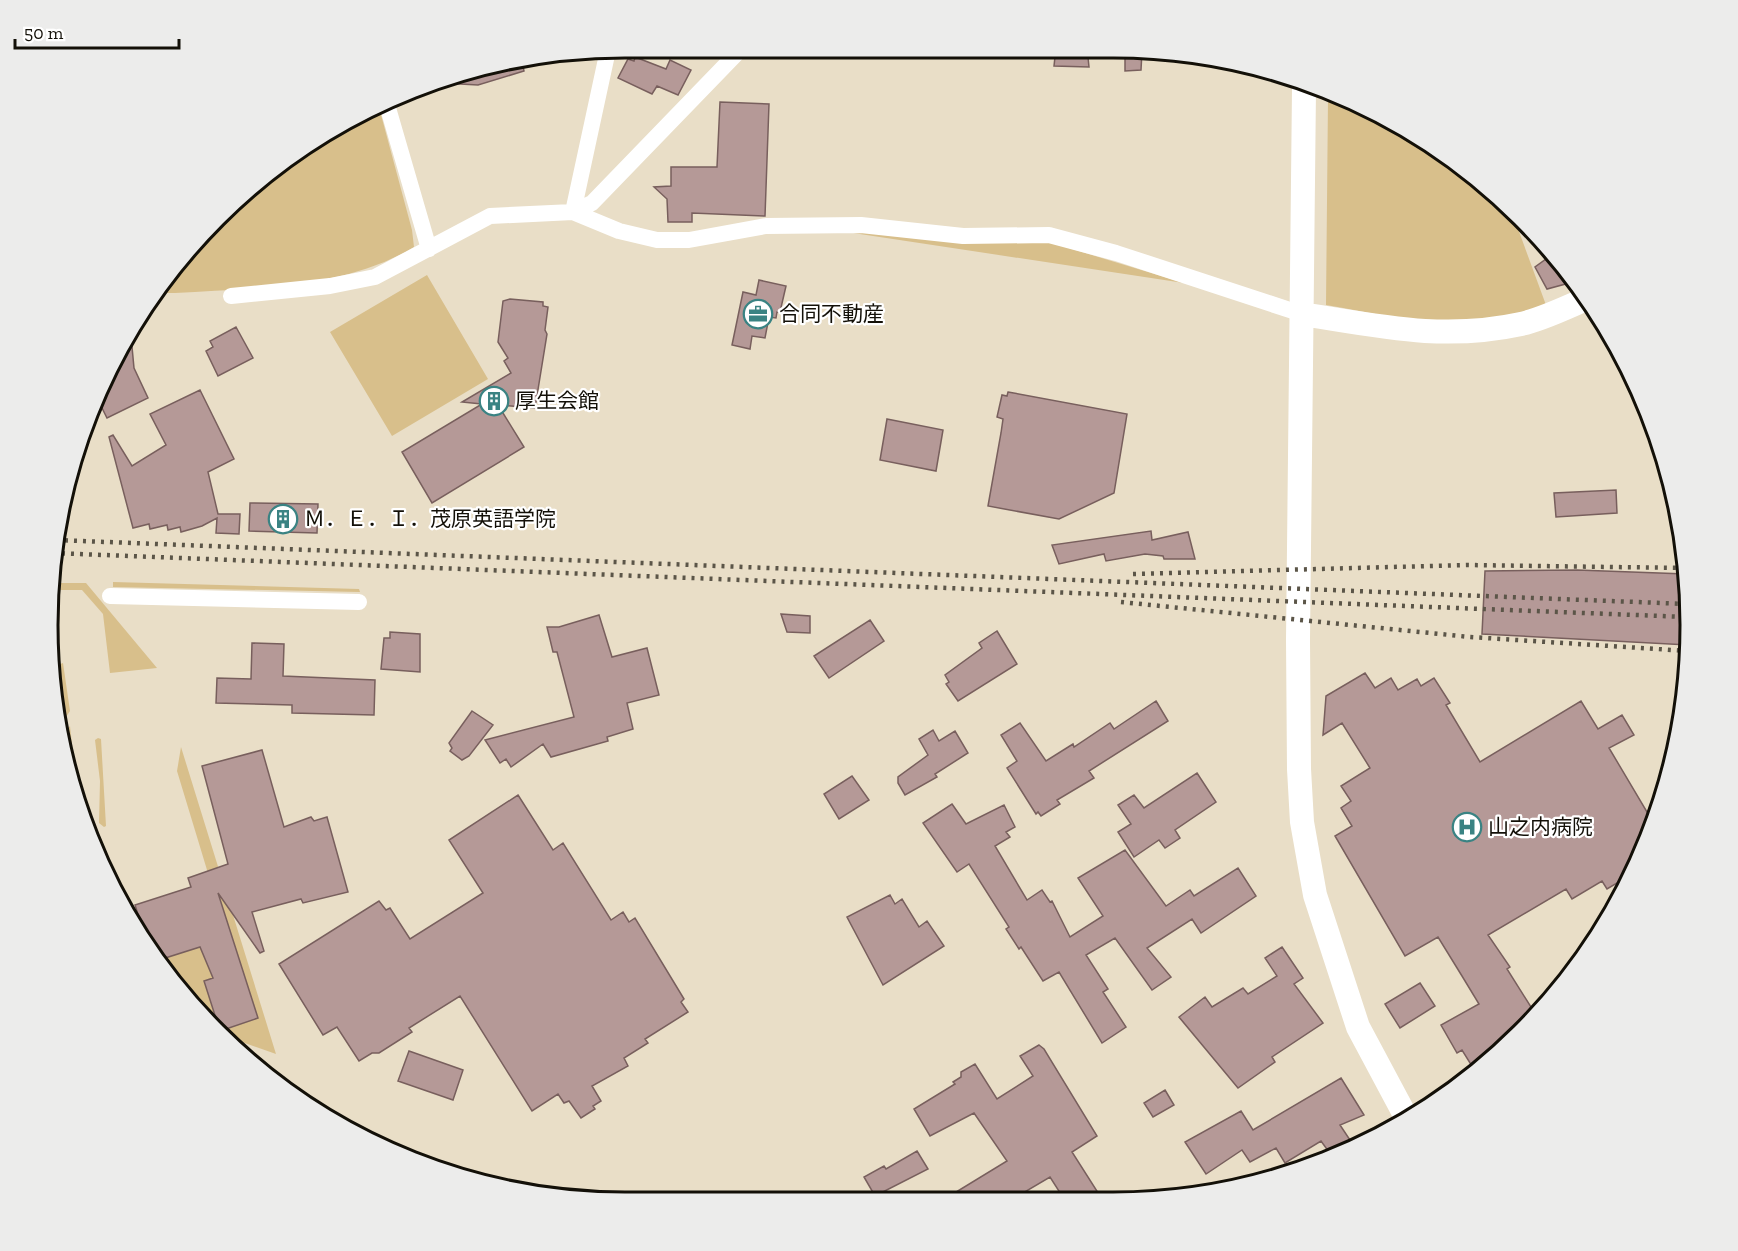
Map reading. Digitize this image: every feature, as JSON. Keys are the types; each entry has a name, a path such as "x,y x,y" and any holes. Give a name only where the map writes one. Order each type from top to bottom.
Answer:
{"street":[{"path":"231,296 330,286 375,277 490,216 573,212 592,203 732,58"},
{"path":"573,212 606,59"},
{"path":"1304,92 1298,651 1302,822 1314,896 1358,1027 1404,1112"},
{"path":"389,111 429,249"},
{"path":"573,212 618,231 657,240 689,240 766,226 861,225 963,236 1049,235 1116,253 1302,314 1396,330 1460,333 1523,323 1578,302"},
{"path":"110,596 359,602"}],"shaded area":[{"path":"1328,102 1396,134 1428,154 1486,199 1519,231 1546,305 1490,319 1439,323 1326,305"},
{"path":"381,114 412,230 414,247 387,261 328,279 267,287 166,293 199,252 252,199 310,154 342,134"},
{"path":"840,231 1049,242 1184,283"},
{"path":"427,275 488,379 392,436 330,332"},
{"path":"113,582 359,589 360,592 113,587"},
{"path":"60,583 86,583 157,668 110,673 103,614 82,590 60,590"},
{"path":"63,663 70,711 66,717 63,700 60,664"},
{"path":"70,726 73,751 69,736"},
{"path":"101,739 106,826 104,827 99,823 100,781 95,740"},
{"path":"181,747 276,1054 241,1042 199,999 156,944 204,929 224,926 177,771"}],"building":[{"path":"635,58 638,58 666,69 670,60 691,70 678,95 657,86 652,94 618,78 628,59 634,61"},
{"path":"1055,58 1088,58 1089,67 1054,66"},
{"path":"1125,59 1142,60 1141,70 1125,71"},
{"path":"523,68 524,71 478,85 459,84"},
{"path":"720,102 769,104 765,216 692,213 692,222 668,222 667,199 654,187 671,186 671,167 717,167"},
{"path":"1545,260 1565,284 1547,289 1535,267"},
{"name":"合同不動産","path":"759,280 786,286 780,312 777,312 776,318 769,317 765,338 752,336 750,349 732,345 743,292 756,295"},
{"name":"厚生会館","path":"510,299 543,302 543,306 548,307 545,330 547,334 535,408 498,405 524,447 432,503 402,452 482,404 462,402 511,373 504,361 508,358 498,342 503,301"},
{"path":"236,327 253,358 218,376 206,351 213,347 210,341"},
{"path":"132,346 134,368 148,398 107,418 102,408"},
{"path":"200,390 234,459 208,472 218,514 240,514 239,534 216,533 217,518 202,526 181,532 180,527 168,530 167,525 150,529 149,524 133,528 109,437 113,435 132,466 166,445 150,414"},
{"path":"1008,392 1127,414 1114,493 1059,519 988,506 1003,419 997,417 1002,395 1007,396"},
{"path":"887,419 943,430 936,471 880,460"},
{"path":"1616,490 1617,513 1556,517 1554,493"},
{"name":"Ｍ．Ｅ．Ｉ．茂原英語学院","path":"250,503 318,504 317,533 249,531"},
{"path":"1151,531 1152,540 1188,532 1195,559 1164,559 1163,556 1145,554 1106,561 1104,554 1059,564 1052,545"},
{"path":"1577,570 1677,574 1679,645 1482,634 1485,571"},
{"path":"781,614 810,616 810,633 787,632"},
{"path":"599,615 612,657 647,648 659,695 627,703 633,729 607,737 608,741 551,757 543,744 511,767 506,759 500,763 485,740 574,717 557,652 553,652 547,627 559,627"},
{"path":"870,620 884,641 829,678 814,656"},
{"path":"997,631 1017,664 958,701 946,684 949,682 945,675 982,648 979,643"},
{"path":"390,632 420,634 420,672 381,669 384,638 390,638"},
{"path":"252,643 284,644 283,676 375,680 374,715 292,713 292,705 216,703 217,678 251,679"},
{"path":"1365,673 1375,688 1391,678 1398,690 1417,679 1421,686 1434,678 1450,703 1446,705 1480,762 1581,701 1598,729 1622,715 1634,735 1609,748 1647,812 1621,876 1618,883 1607,889 1602,881 1572,899 1566,889 1488,935 1510,967 1507,969 1531,1007 1471,1064 1462,1050 1457,1053 1441,1025 1479,1004 1438,937 1405,956 1335,836 1352,826 1341,808 1351,801 1341,786 1370,768 1342,723 1323,735 1326,696"},
{"path":"1156,701 1168,721 1089,771 1094,778 1057,800 1060,804 1041,816 1038,812 1036,814 1007,768 1017,761 1001,735 1020,723 1046,761 1073,744 1074,747 1110,723 1114,729"},
{"path":"472,711 493,725 469,756 462,760 450,751 452,748 449,743"},
{"path":"933,730 939,741 955,731 968,753 935,774 937,777 905,795 898,783 898,777 928,755 919,739"},
{"path":"262,750 284,827 311,817 314,821 327,817 348,892 303,903 301,899 252,912 264,951 260,953 218,893 258,1018 228,1028 215,1016 204,981 213,978 200,947 166,958 139,916 135,905 191,887 188,878 228,864 202,766"},
{"path":"1197,773 1216,802 1175,830 1180,838 1165,848 1159,840 1134,857 1118,832 1131,824 1118,805 1134,795 1144,808"},
{"path":"852,776 869,800 839,819 824,794"},
{"path":"518,795 553,850 563,843 611,920 623,912 629,922 635,918 684,999 681,1002 688,1012 645,1039 648,1043 624,1058 628,1066 592,1086 601,1101 593,1106 595,1109 581,1118 569,1101 564,1103 558,1094 532,1111 460,996 409,1028 412,1032 379,1053 372,1053 359,1061 337,1027 323,1035 279,964 379,901 386,910 390,908 410,939 483,893 449,840"},
{"path":"952,804 966,824 1004,805 1015,827 1006,832 1010,837 995,846 1027,900 1042,890 1050,902 1052,901 1070,937 1103,916 1078,878 1125,850 1166,906 1190,890 1194,896 1238,868 1256,896 1201,933 1192,919 1147,948 1171,977 1152,990 1115,938 1086,955 1108,989 1103,992 1126,1027 1102,1043 1059,972 1043,981 1006,929 1009,927 969,864 957,872 923,823"},
{"path":"890,895 895,904 902,899 919,927 927,921 944,946 883,985 847,917"},
{"path":"1282,947 1303,978 1294,984 1323,1023 1272,1057 1275,1062 1238,1088 1179,1017 1205,997 1212,1007 1243,988 1248,994 1277,976 1265,958"},
{"path":"1420,983 1435,1006 1400,1028 1385,1004"},
{"path":"1039,1045 1044,1049 1097,1136 1072,1152 1098,1192 1060,1192 1050,1177 1025,1192 956,1192 1007,1161 974,1113 930,1136 914,1109 955,1084 953,1082 961,1077 961,1072 975,1064 997,1099 1033,1076 1020,1056"},
{"path":"409,1051 463,1070 453,1100 398,1081"},
{"path":"1341,1078 1364,1115 1340,1125 1350,1140 1327,1150 1321,1141 1285,1163 1276,1148 1250,1162 1242,1150 1206,1174 1185,1142 1241,1111 1253,1130"},
{"path":"1165,1090 1174,1105 1153,1117 1144,1103"},
{"path":"917,1151 928,1169 883,1192 873,1192 864,1177 884,1166 886,1169"}],"railway":[{"path":"65,540 1679,604"},
{"path":"63,553 1680,617"},
{"path":"1133,574 1466,565 1676,568"},
{"path":"1121,602 1470,637 1679,650"}],"place":[{"name":"合同不動産","path":"758,314"},
{"name":"厚生会館","path":"494,401"},
{"name":"Ｍ．Ｅ．Ｉ．茂原英語学院","path":"283,519"},
{"name":"山之内病院","path":"1467,827"}]}
